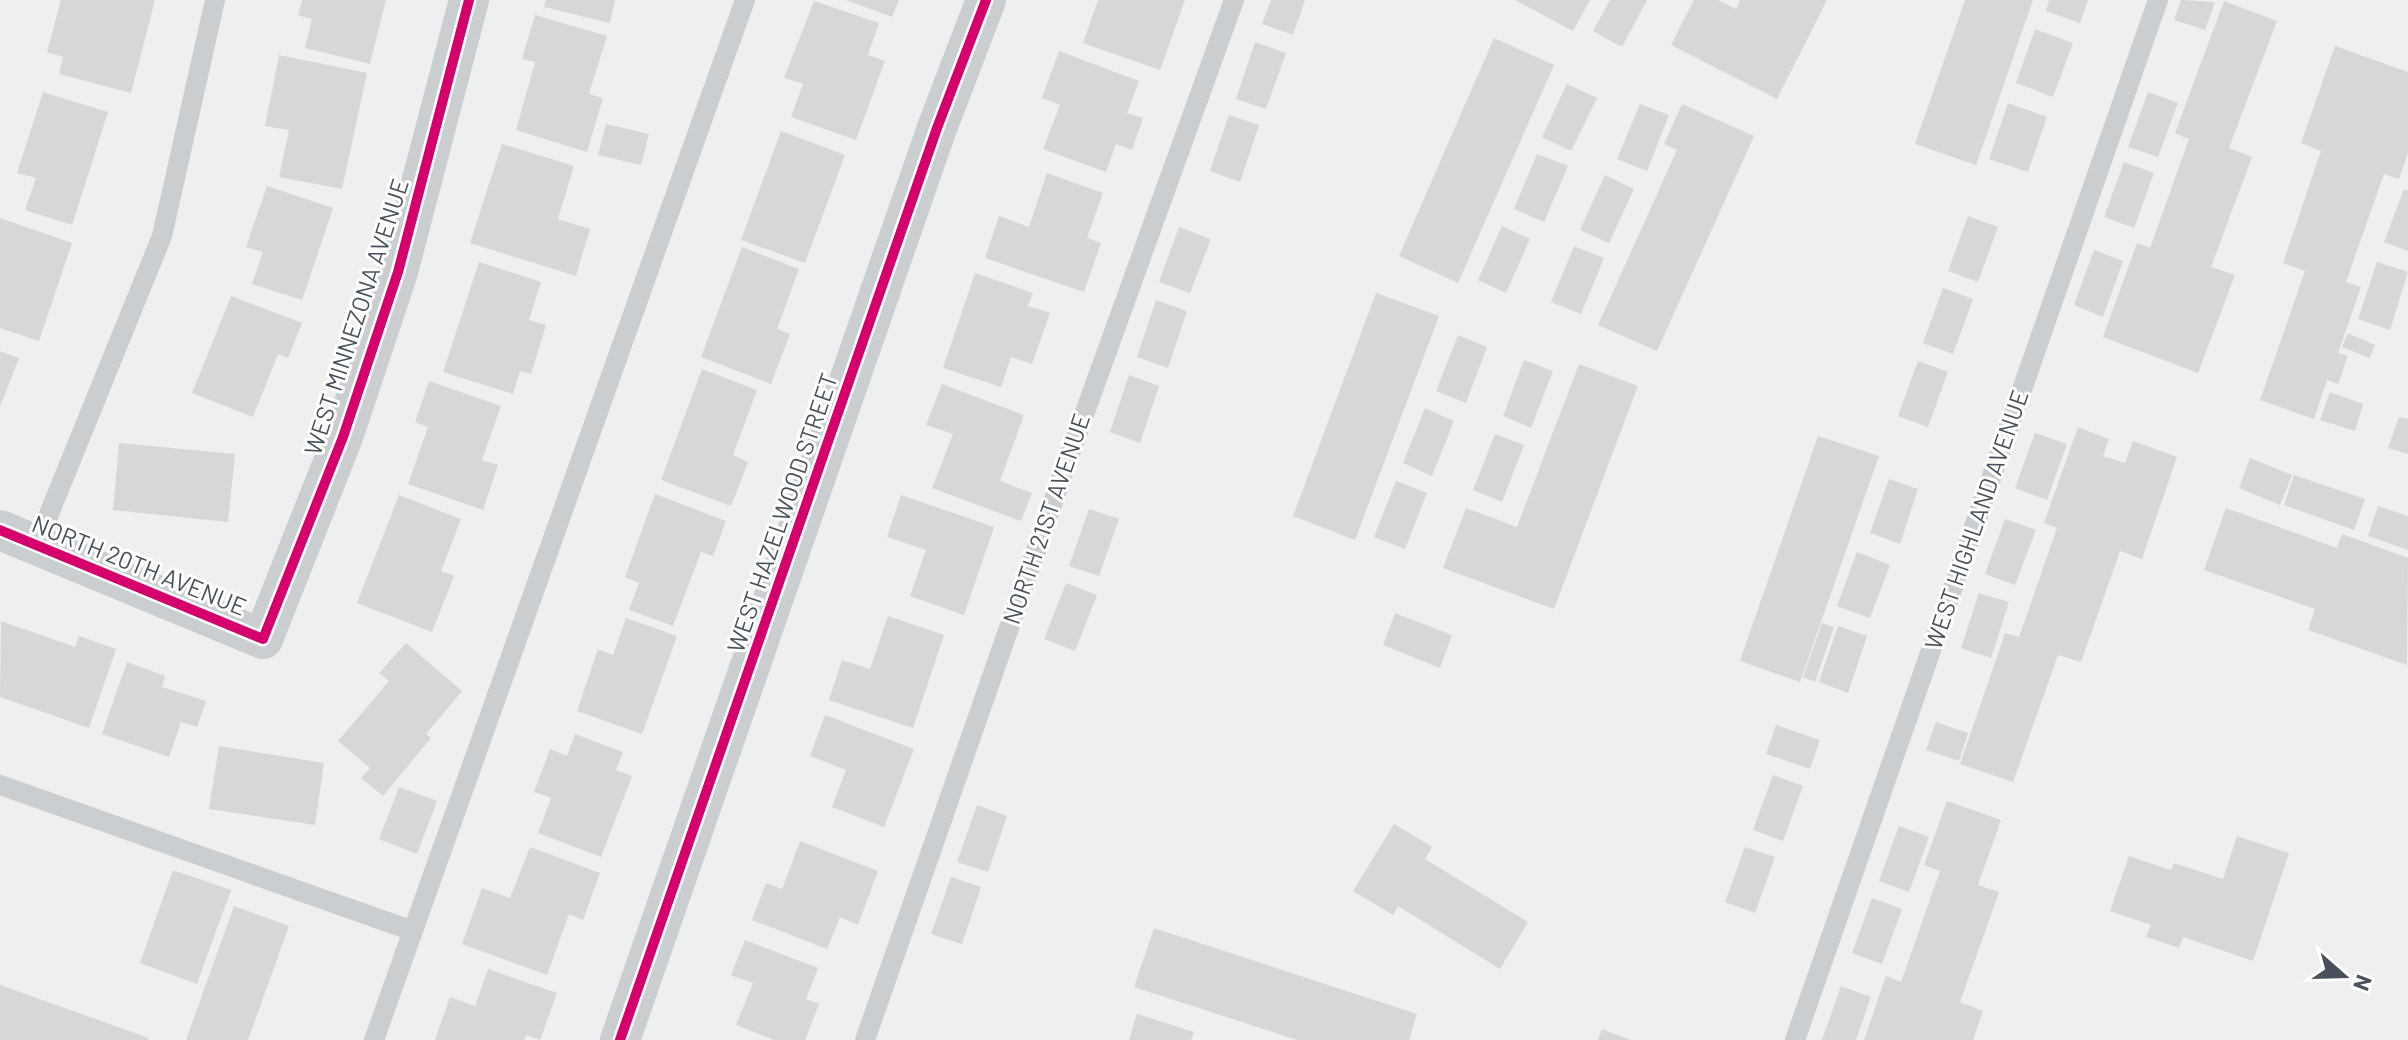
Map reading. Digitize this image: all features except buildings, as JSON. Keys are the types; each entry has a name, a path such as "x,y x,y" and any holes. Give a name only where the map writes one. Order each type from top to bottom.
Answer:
{"street":[{"name":"WEST MINNEZONA AVENUE","path":"263,639 343,437 398,272 469,0"},
{"name":"WEST HAZELWOOD STREET","path":"620,1040 937,128 986,0"},
{"name":"NORTH 20TH AVENUE","path":"0,530 263,639"}],"lane":[{"path":"36,546 162,236 215,0"},
{"path":"374,1040 745,0"},
{"name":"NORTH 21ST AVENUE","path":"865,1040 1068,459 1234,0"},
{"name":"WEST HIGHLAND AVENUE","path":"1795,1040 2158,0"},
{"path":"0,785 413,931"}],"cycle path":[{"path":"0,530 263,639 343,437 398,272 469,0"},
{"path":"620,1040 937,128 986,0"}]}
